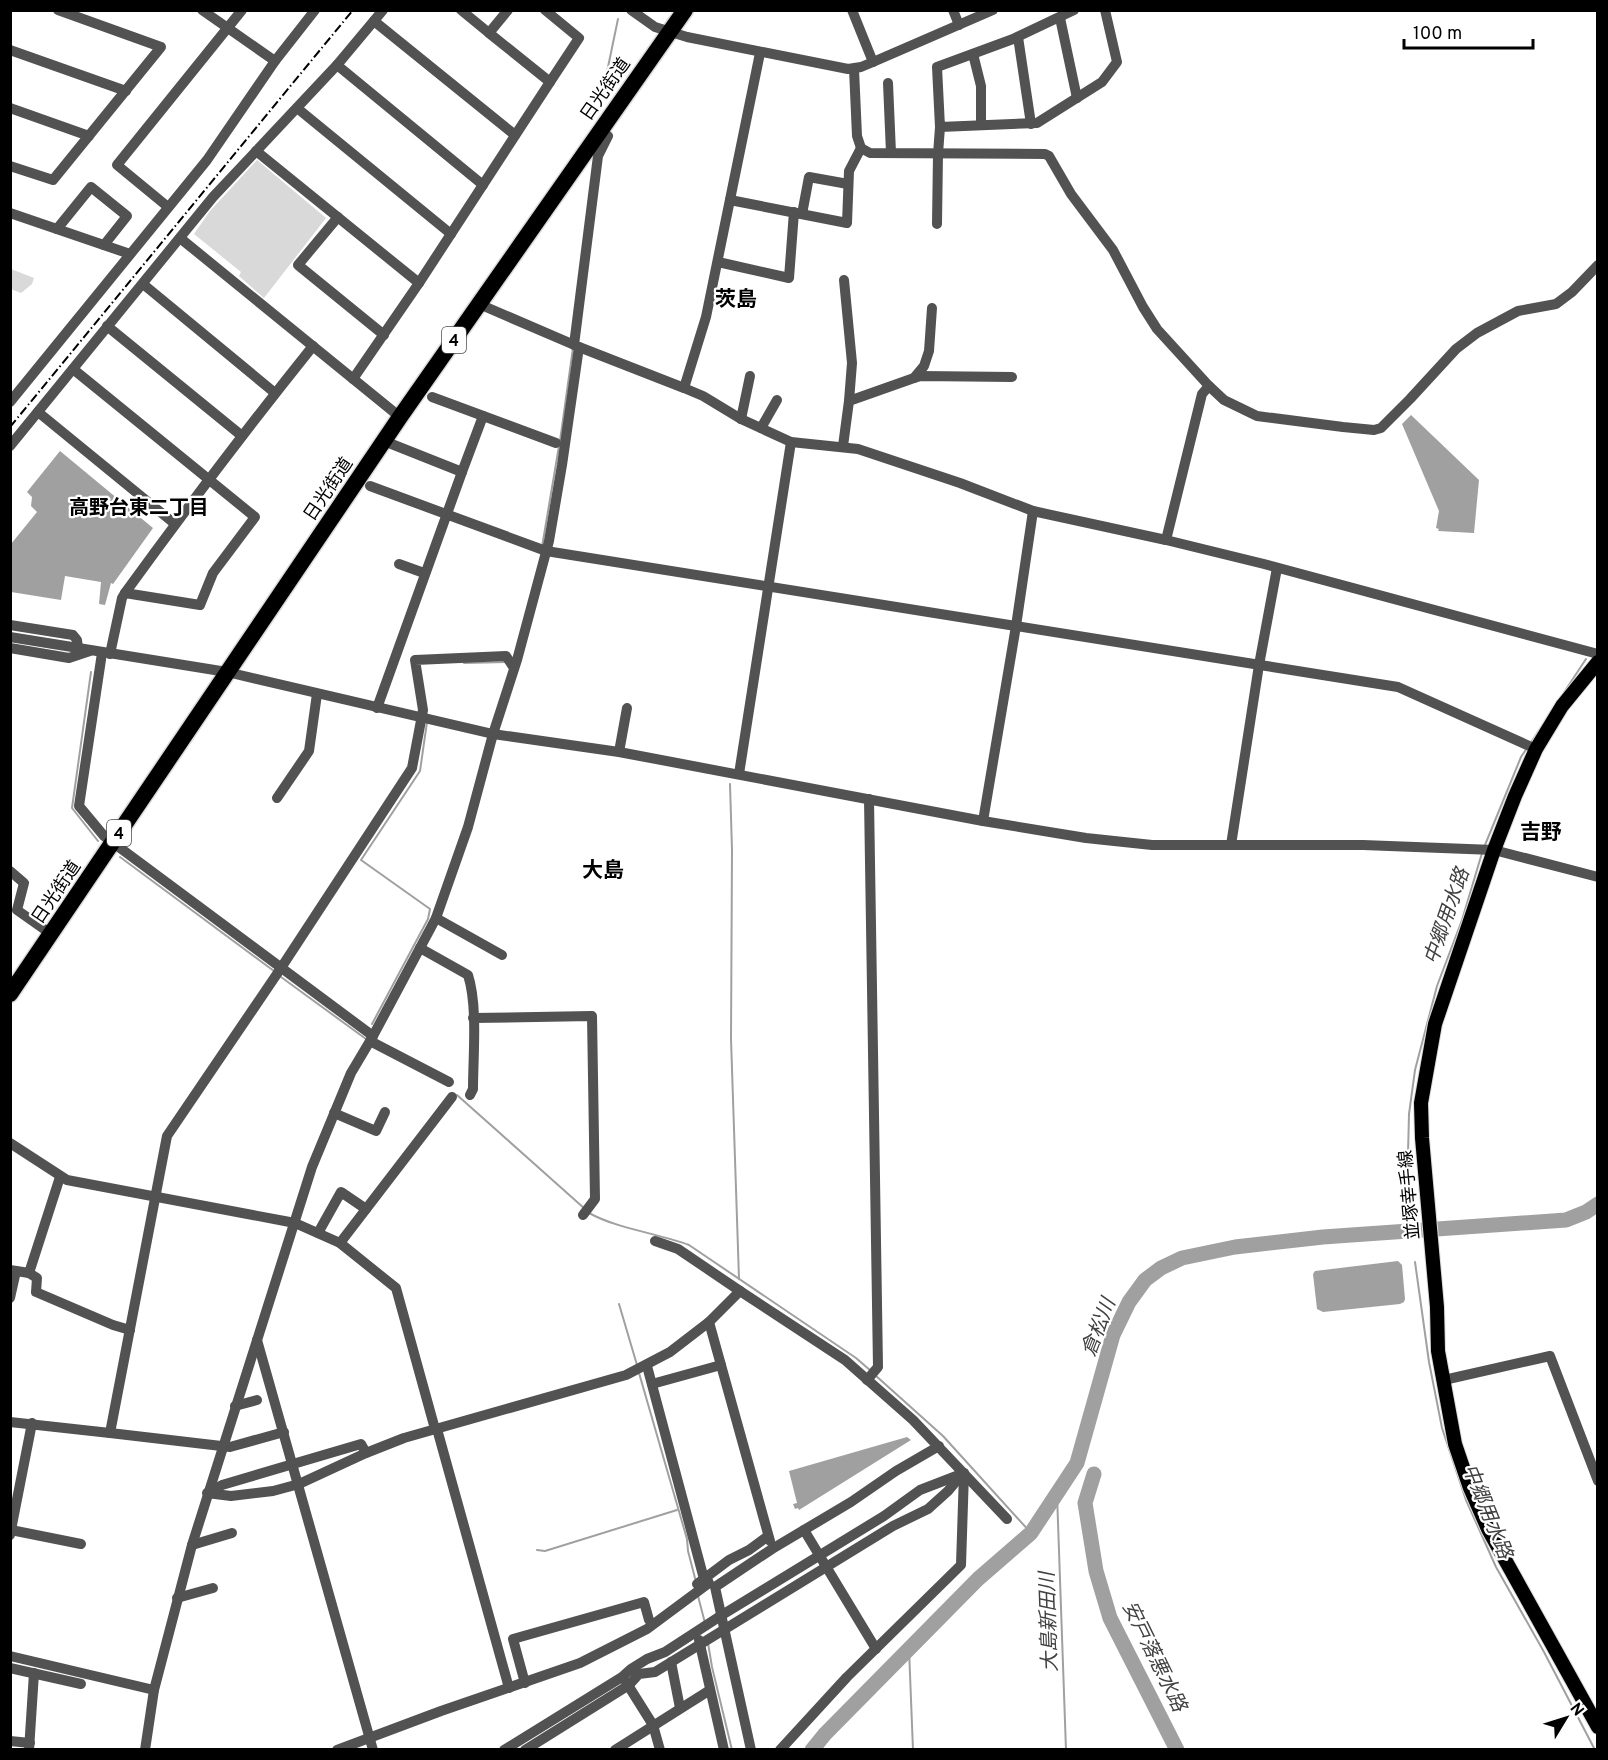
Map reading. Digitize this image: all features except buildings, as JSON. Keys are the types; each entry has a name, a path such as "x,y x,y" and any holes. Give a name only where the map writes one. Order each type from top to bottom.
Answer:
{"highway":[{"name":"日光街道","path":"10,994 400,417 685,10"}],"main road":[{"name":"並塚幸手線","path":"1598,662 1562,706 1536,749 1515,796 1494,850 1435,1024 1421,1103 1438,1351 1455,1444 1470,1488 1488,1529 1598,1727"}],"street":[{"path":"10,166 53,180 161,47 58,10"},
{"path":"202,10 275,61"},
{"path":"168,207 117,165 242,10"},
{"path":"10,402 207,160 275,61 315,10"},
{"path":"10,446 213,197 337,65 383,10"},
{"path":"461,10 550,82"},
{"path":"489,33 508,10"},
{"path":"354,379 579,38 545,10"},
{"path":"631,10 655,27 670,32 843,69 854,69 873,62 993,10"},
{"path":"852,10 873,62"},
{"path":"953,10 959,25"},
{"path":"937,224 940,127 937,67 1018,37 1074,10"},
{"path":"940,127 1037,123 1102,82 1117,62 1105,10"},
{"path":"1060,18 1077,98"},
{"path":"374,21 515,135"},
{"path":"1018,37 1031,124"},
{"path":"10,50 126,91"},
{"path":"684,388 706,317 760,53"},
{"path":"973,54 981,86 981,125"},
{"path":"337,65 483,184"},
{"path":"854,69 857,136 861,148 870,153 1045,154 1049,156 1071,194 1110,245 1153,323 1224,400 1257,416 1343,427 1374,430 1381,428 1455,349 1516,307 1556,304 1572,292 1598,265"},
{"path":"888,83 891,153"},
{"path":"10,108 89,136"},
{"path":"297,108 451,234"},
{"path":"145,1749 154,1690 192,1545 312,1167 351,1073 372,1039 436,918 468,826 514,668 549,541 562,465 598,156 608,136 600,130"},
{"path":"730,200 847,223 849,171 861,148"},
{"path":"256,151 419,283"},
{"path":"717,262 789,278 798,213 809,177 848,184"},
{"path":"57,229 91,187 127,216 104,245"},
{"path":"10,213 130,254"},
{"path":"338,217 298,265 384,335"},
{"path":"180,238 400,417"},
{"path":"843,446 852,363 844,280"},
{"path":"143,284 275,393"},
{"path":"479,304 703,396 741,419 791,442 858,449 960,483 1033,511 1166,540 1277,568 1598,654"},
{"path":"914,378 924,366 929,351 932,308"},
{"path":"108,327 242,436"},
{"path":"313,346 175,524 122,598 106,653 80,806 113,843 372,1039 449,1082"},
{"path":"73,369 255,517 213,573 200,605 125,593"},
{"path":"741,419 750,376"},
{"path":"849,401 921,376 1012,377"},
{"path":"1166,540 1202,394 1209,386"},
{"path":"432,397 556,442"},
{"path":"761,428 777,400"},
{"path":"38,412 175,524"},
{"path":"377,708 424,573 483,416"},
{"path":"1343,427 1344,416"},
{"path":"384,441 462,472"},
{"path":"739,774 791,442"},
{"path":"370,486 546,551 1398,687 1536,749"},
{"path":"982,821 1016,626 1033,511"},
{"path":"399,564 424,573"},
{"path":"1230,844 1277,568"},
{"path":"10,625 73,635 78,648"},
{"path":"10,637 227,672 493,734 619,752 1046,832 1152,845 1363,845 1494,850 1598,877"},
{"path":"10,648 69,658 90,651"},
{"path":"110,1433 166,1136 281,968 412,768 423,710 415,660 506,656 514,668"},
{"path":"277,798 309,751 317,693"},
{"path":"619,752 627,708"},
{"path":"867,1380 878,1367 869,799"},
{"path":"10,871 24,883 17,910 51,934"},
{"path":"436,918 502,955"},
{"path":"420,948 468,975 473,1018 473,1089 470,1095"},
{"path":"473,1018 592,1016 595,1200 583,1215"},
{"path":"340,1242 452,1097"},
{"path":"334,1113 376,1131 385,1112"},
{"path":"10,1143 67,1180 295,1223 340,1242 396,1288 509,1688"},
{"path":"28,1273 60,1177"},
{"path":"318,1233 340,1192 366,1209"},
{"path":"655,1241 678,1249 845,1360 913,1420 1007,1519"},
{"path":"10,1298 13,1270 28,1273 37,1278 36,1292 112,1325 130,1330"},
{"path":"207,1493 231,1496 273,1491 299,1484 404,1438 626,1375 670,1352 709,1322 740,1291"},
{"path":"709,1322 772,1549"},
{"path":"257,1339 373,1749"},
{"path":"1444,1380 1550,1356 1598,1481"},
{"path":"652,1384 721,1365"},
{"path":"647,1366 710,1583 722,1615 751,1749"},
{"path":"235,1406 257,1400"},
{"path":"10,1422 230,1447 284,1432"},
{"path":"32,1423 11,1533 81,1544"},
{"path":"207,1493 222,1485 361,1444 366,1453"},
{"path":"337,1749 509,1688 579,1657 649,1620 772,1549 939,1446"},
{"path":"626,1681 631,1669 665,1652 884,1516 902,1501 920,1490 964,1473"},
{"path":"504,1749 522,1746 639,1674 656,1672 893,1526 928,1509 964,1473"},
{"path":"780,1749 847,1677 961,1565 964,1473"},
{"path":"804,1530 876,1649"},
{"path":"192,1545 232,1533"},
{"path":"524,1680 580,1663 647,1629 710,1583 729,1560 749,1550 768,1536"},
{"path":"177,1599 213,1588"},
{"path":"524,1680 513,1638 644,1602 649,1620"},
{"path":"697,1631 724,1749"},
{"path":"10,1656 154,1690"},
{"path":"647,1659 656,1672"},
{"path":"671,1662 680,1708"},
{"path":"10,1668 81,1684"},
{"path":"10,1741 30,1746 34,1673"},
{"path":"626,1681 653,1725 660,1749"},
{"path":"615,1749 710,1690"}],"shaded area":[{"path":"257,160 326,218 264,298 239,276 241,272 194,234 210,211"},
{"path":"11,269 34,278 32,284 21,293 11,289"},
{"path":"1411,415 1479,480 1474,533 1438,531 1439,529 1436,528 1439,511 1402,424"},
{"path":"60,451 153,528 113,584 111,583 105,605 99,604 101,582 65,576 61,600 11,592 11,544 37,512 31,506 32,497 27,492"},
{"path":"1398,1261 1402,1265 1404,1302 1323,1312 1317,1309 1313,1274 1315,1271"},
{"path":"907,1437 911,1440 799,1510 795,1509 793,1504 797,1503 789,1471"}],"waterway":[{"path":"603,91 618,19"},
{"path":"560,441 573,348"},
{"path":"542,547 559,446"},
{"name":"中郷用水路","path":"1530,744 1586,659"},
{"path":"464,663 507,662"},
{"path":"91,672 72,808 98,841"},
{"path":"372,1024 428,919 430,909 361,860 420,771 427,722"},
{"name":"中郷用水路","path":"1485,845 1521,757 1527,748"},
{"path":"730,784 731,1039 739,1279"},
{"name":"中郷用水路","path":"1411,1206 1408,1154 1409,1114 1415,1070 1437,986 1462,920 1482,853"},
{"path":"120,857 274,971"},
{"path":"281,977 366,1039"},
{"path":"457,1095 585,1209"},
{"name":"倉松川","path":"812,1750 825,1734 978,1579 1031,1533 1077,1463 1113,1335 1129,1302 1145,1280 1161,1268 1182,1258 1235,1247 1323,1237 1566,1220 1598,1204"},
{"path":"589,1213 612,1223 689,1245 856,1358 871,1371"},
{"name":"中郷用水路","path":"1415,1262 1429,1362 1442,1428 1466,1500 1496,1567 1595,1750"},
{"path":"619,1304 637,1365"},
{"path":"639,1373 687,1539 696,1582"},
{"path":"875,1375 943,1436 1031,1533"},
{"name":"安戸落悪水路","path":"1094,1474 1085,1503 1096,1571 1110,1618 1177,1750"},
{"name":"大島新田川","path":"1057,1494 1066,1750"},
{"path":"537,1550 545,1551 677,1510"},
{"path":"698,1596 705,1623"},
{"path":"708,1643 732,1750"},
{"path":"909,1649 913,1750"}],"railway":[{"path":"10,427 353,10"}],"district":[{"name":"茨島","path":"736,299"},
{"name":"高野台東二丁目","path":"139,507"},
{"name":"吉野","path":"1541,832"},
{"name":"大島","path":"603,870"}]}
